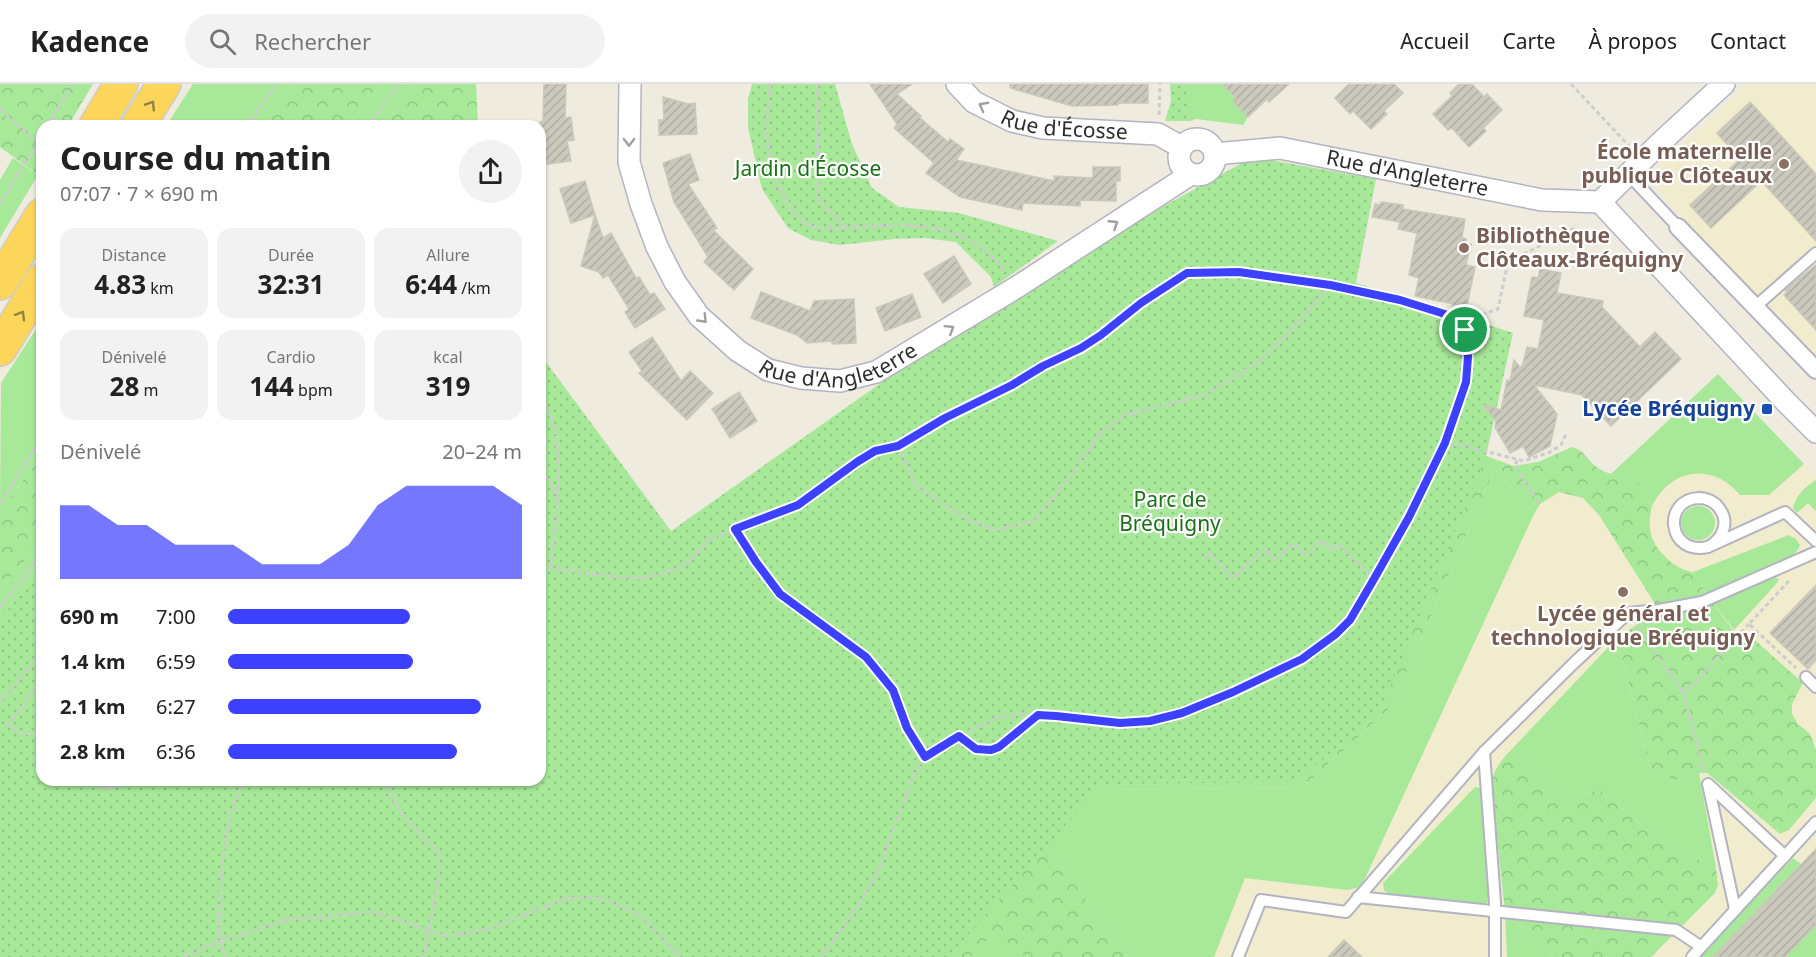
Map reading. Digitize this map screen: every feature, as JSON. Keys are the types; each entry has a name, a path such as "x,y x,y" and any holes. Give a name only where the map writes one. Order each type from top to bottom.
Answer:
{"highway":[{"path":"100,120 121,84"},
{"path":"142,120 164,84"},
{"path":"0,283 36,225"},
{"path":"0,349 36,290"}],"street":[{"name":"Rue d'Angleterre","path":"630,84 628,98 629,162 657,247 675,282 699,316 738,351 768,370 801,378 840,381 876,372 1017,287 1191,174"},
{"name":"Rue d'Écosse","path":"957,84 974,102 1012,121 1043,128 1158,134 1181,147"},
{"path":"1724,84 1600,202 1816,432"},
{"path":"1200,138 1212,147 1215,154 1215,161 1211,168 1198,175 1191,174 1180,166 1178,153 1186,141 1200,138"},
{"name":"Rue d'Angleterre","path":"1215,154 1280,148 1542,200 1600,202"},
{"path":"1678,227 1816,370"}],"lane":[{"path":"1635,167 1678,227"},
{"path":"1755,307 1816,253"},
{"path":"1708,547 1714,544 1722,534 1723,515 1711,501 1696,498 1688,501 1676,513 1674,530 1684,544 1700,549 1708,547 1785,512 1816,542"},
{"path":"1238,957 1261,900 1346,912 1484,752 1628,613 1702,602 1815,552"},
{"path":"1802,674 1816,687"},
{"path":"1484,752 1495,957"},
{"path":"1708,784 1785,855"},
{"path":"1708,784 1735,909"},
{"path":"1692,957 1816,822"},
{"path":"1358,897 1676,930 1700,946"}],"path":[{"path":"51,120 72,84"},
{"path":"251,120 278,84"},
{"path":"373,120 400,84"},
{"path":"770,84 766,111 766,143 770,167 779,189 802,221 814,227 846,228 914,224 939,228 983,248 1017,287"},
{"path":"817,84 818,198 834,218 846,228"},
{"path":"1158,134 1160,84"},
{"path":"1571,84 1635,167"},
{"path":"0,109 36,140"},
{"path":"0,203 36,145"},
{"path":"1465,330 1485,314 1498,309 1508,262 1577,227"},
{"path":"546,568 616,577 646,578 682,567 709,539 798,505 875,451 898,446 945,418 1081,348 1141,303 1187,273 1239,272 1330,285 1400,300 1448,315 1465,330 1468,357 1466,382 1445,443 1409,517 1374,579 1350,620 1336,634 1302,659 1182,713 1150,721 1120,723 1038,715 998,717 959,736 925,757 913,776 879,869 862,900 822,957"},
{"path":"898,446 918,487 976,523 995,530 1033,522 1069,478 1100,434 1125,415 1208,394 1260,362 1299,323 1330,285"},
{"path":"546,405 558,451 551,568"},
{"path":"1445,443 1524,461 1550,452 1561,445 1566,434"},
{"path":"0,502 36,447"},
{"path":"1517,459 1515,466 1539,504"},
{"path":"546,478 557,495"},
{"path":"735,529 780,594 866,657 893,690 907,728 925,757"},
{"path":"1203,558 1209,553 1233,578 1265,549 1275,560 1295,543 1306,555 1321,541 1331,550 1337,544 1374,579"},
{"path":"1684,694 1815,552"},
{"path":"0,608 36,560"},
{"path":"1628,613 1684,694 1708,784"},
{"path":"1749,624 1802,674"},
{"path":"0,700 7,695 36,659"},
{"path":"36,688 9,724 18,732 36,735"},
{"path":"959,736 976,749 991,750 999,747 1038,715"},
{"path":"95,786 104,789 115,786"},
{"path":"225,957 219,942 223,849 234,804 242,786"},
{"path":"386,786 406,820 438,853 439,875 424,957"},
{"path":"183,957 219,942 286,920 374,912 446,936 489,929 564,899 592,897 618,904 642,917 680,957"}],"shaded area":[{"path":"1748,84 1816,84 1816,359 1760,302 1659,191 1659,167"},
{"name":"Lycée général et technologique Bréquigny","path":"1718,374 1816,477 1816,957 945,957 1486,456 1515,466 1611,474"}],"green space":[{"path":"0,84 93,84 72,120 36,120 36,174 0,147"},
{"path":"193,84 295,84 290,87 266,120 170,120"},
{"path":"295,84 381,84 354,120 266,120 290,87"},
{"path":"381,84 415,84 388,120 354,120"},
{"path":"415,84 476,84 478,120 388,120"},
{"name":"Jardin d'Écosse","path":"752,84 835,84 852,144 872,188 899,207 959,213 1058,241 994,287 991,277 956,242 924,238 840,245 811,240 788,228 762,189 748,128 748,99"},
{"path":"1170,84 1190,84 1190,121 1165,121 1171,101"},
{"path":"1190,84 1222,84 1236,98 1233,101 1248,117 1243,125 1196,119 1190,121"},
{"name":"Parc de Bréquigny","path":"1253,157 1376,179 1356,283 1513,333 1486,456 1381,708 1297,782 1102,784 948,957 0,957 0,620 36,573 36,786 546,786 546,362 671,531 1017,287"},
{"path":"13,158 36,174 36,178 0,238 0,180"},
{"path":"36,329 36,460 0,514 1,383"},
{"path":"546,373 668,541 1486,456 1514,466 1538,462 1572,447 1582,452 1603,471 1635,478 1652,506 1650,530 1659,550 1676,566 1693,572 1735,633 1749,635 1803,683 1792,704 1792,714 1798,724 1810,734 1816,750 1816,798 1789,830 1780,834 1707,773 1699,773 1675,781 1650,767 1617,638 1659,610 1599,515 1583,498 1559,492 1540,504 1534,514 1495,469 1391,707 1303,787 1106,790 1065,813 1047,846 1128,957 1025,957 995,932 971,957 863,957 591,552 546,387"},
{"path":"1718,374 1804,464 1769,495 1740,495 1729,484 1717,477 1692,474 1680,477 1669,484 1652,506 1635,479 1611,474"},
{"path":"36,460 36,546 0,591 0,514"},
{"path":"1495,469 1534,514 1361,887 1347,890 1245,878 1214,957 1128,957 1047,846 1065,813 1105,790 1303,787 1391,707"},
{"path":"1816,480 1816,511 1808,503 1797,513 1793,508 1796,499"},
{"path":"1698,506 1710,511 1715,523 1710,535 1698,540 1686,535 1681,523 1686,511"},
{"path":"1789,535 1800,545 1791,558 1707,595 1693,572"},
{"path":"36,546 36,573 0,620 0,591"},
{"path":"1773,577 1779,579 1777,583 1734,630 1714,604"},
{"path":"1617,638 1650,767 1675,781 1699,773 1716,868 1664,843 1600,791 1564,797 1512,749"},
{"path":"1512,749 1564,797 1600,791 1664,843 1716,868 1718,885 1715,893 1651,957 1553,957 1505,911 1491,785 1498,765"},
{"path":"1475,787 1480,788 1483,792 1491,897 1489,902 1483,904 1389,894 1384,890 1383,883"},
{"path":"1793,858 1801,864 1713,957 1702,957 1702,954"},
{"path":"1505,911 1553,957 1507,957"},
{"path":"1816,924 1816,957 1785,957"},
{"path":"995,931 1025,957 971,957"}],"building":[{"path":"544,84 566,84 565,118 571,117 574,140 567,141 571,161 546,164 546,120 543,120"},
{"path":"870,84 912,84 897,94 948,142 950,139 964,149 956,160 1054,181 1054,176 1093,178 1093,167 1120,167 1120,181 1116,181 1116,201 1080,200 1080,206 1023,203 1022,210 960,197 926,173 934,163 894,128 897,124"},
{"path":"1010,84 1148,84 1148,103 1072,106 1010,88"},
{"path":"1222,84 1289,84 1269,102 1267,99 1248,117 1233,101 1236,98"},
{"path":"1349,84 1394,84 1403,93 1384,111 1387,114 1371,129 1353,111 1350,114 1335,98"},
{"path":"1459,84 1472,84 1484,97 1487,94 1502,110 1483,128 1486,131 1469,147 1452,128 1448,130 1433,114 1452,96 1450,93"},
{"path":"663,97 688,104 695,103 697,134 659,135 659,120 664,120"},
{"path":"1750,102 1816,174 1816,241 1756,175 1759,183 1711,228 1690,205 1740,159 1717,133"},
{"path":"690,154 699,180 688,184 717,228 713,230 753,269 734,290 704,262 708,257 674,202 663,163"},
{"path":"585,181 595,215 571,223 560,189"},
{"path":"1381,202 1403,205 1403,209 1465,219 1462,238 1466,239 1466,244 1471,244 1466,265 1475,267 1466,310 1452,307 1453,304 1415,296 1419,278 1409,275 1417,233 1398,229 1400,222 1372,217 1375,204 1380,205"},
{"path":"595,215 603,238 611,233 636,278 639,277 650,295 654,293 665,309 635,328 625,312 629,309 608,275 603,278 599,272 581,266"},
{"path":"954,256 971,284 943,303 924,274"},
{"path":"1816,265 1816,330 1784,295 1787,292 1785,290"},
{"path":"1540,269 1561,273 1557,293 1603,301 1602,307 1640,347 1655,332 1681,359 1611,426 1582,395 1534,385 1557,414 1550,446 1529,457 1523,446 1510,453 1495,427 1496,421 1483,405 1501,410 1514,360 1522,367 1527,347 1538,349 1544,320 1524,316 1532,277 1538,278"},
{"path":"761,292 810,311 814,301 854,299 856,343 832,344 832,341 807,343 797,335 751,318"},
{"path":"912,294 921,317 885,331 876,308"},
{"path":"652,337 681,381 690,371 713,393 687,420 639,373 642,371 629,352"},
{"path":"739,392 757,421 730,438 712,409"},
{"path":"1816,585 1816,660 1808,669 1770,633"},
{"path":"1816,849 1816,924 1785,957 1713,957"},
{"path":"1344,940 1362,957 1328,957"}],"place":[{"name":"École maternelle publique Clôteaux","path":"1784,164"},
{"name":"Bibliothèque Clôteaux-Bréquigny","path":"1464,248"},
{"name":"Lycée Bréquigny","path":"1767,409"},
{"name":"Lycée général et technologique Bréquigny","path":"1623,592"}],"route":[{"path":"1239,272 1347,288 1400,300 1448,315 1465,330 1468,357 1466,382 1445,443 1409,517 1350,620 1336,634 1302,659 1182,713 1150,721 1120,723 1038,715 999,747 991,750 976,749 959,736 925,757 907,728 893,690 866,657 780,594 735,529 798,505 875,451 898,446 945,418 1081,348 1141,303 1187,273 1239,272"}]}
